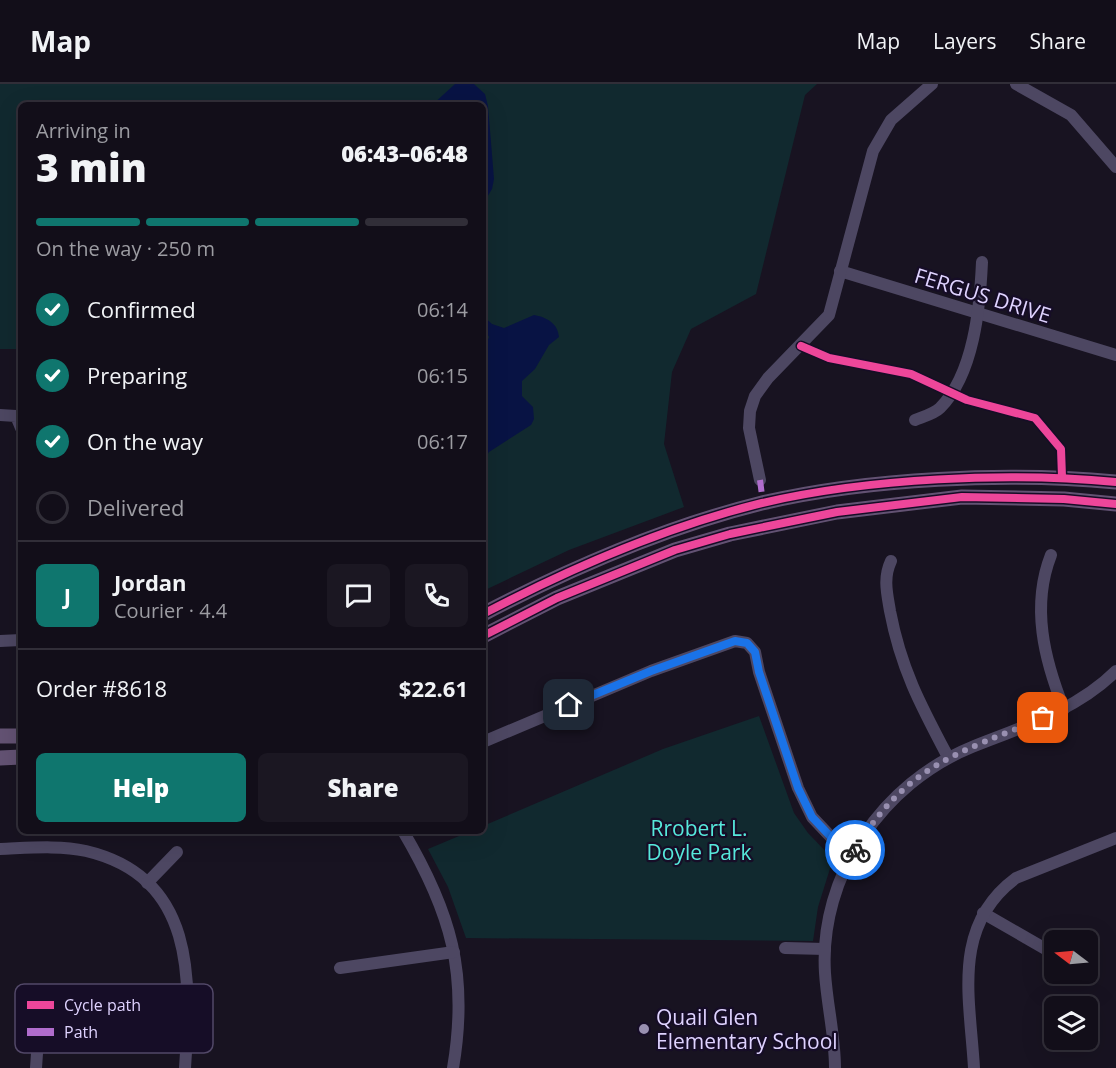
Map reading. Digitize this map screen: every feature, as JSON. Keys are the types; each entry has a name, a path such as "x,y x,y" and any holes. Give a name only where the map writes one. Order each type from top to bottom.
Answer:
{"main road":[{"path":"486,612 554,578 611,553 763,503 916,482 1062,477 1116,482"},
{"path":"486,634 557,598 675,550 730,534 837,512 962,497 1064,499 1116,504"},
{"path":"0,736 18,736"},
{"path":"0,758 18,757"}],"street":[{"path":"760,480 749,428 750,411 755,396 768,378 829,315 873,151 891,120 932,84"},
{"path":"1016,84 1071,116 1116,167"},
{"path":"915,420 939,409 958,381 979,315 982,262"},
{"name":"FERGUS DRIVE","path":"840,272 1116,355"},
{"path":"0,415 16,416 18,421"},
{"path":"1051,555 1044,573 1040,615 1050,667 1064,709"},
{"path":"891,561 885,580 886,593 900,658 917,699 948,757"},
{"path":"0,641 18,640"},
{"path":"486,741 651,671 735,641 747,643 755,652 759,672 808,809 825,832 855,851"},
{"path":"836,1068 825,972 825,949 830,913 836,892 855,851 892,800 909,784 948,757 1064,709 1103,684 1116,671"},
{"path":"405,834 434,886 444,910 454,952 459,999 453,1068"},
{"path":"974,1068 970,945 983,913 1003,888 1016,878 1116,838"},
{"path":"0,849 61,848 87,851 118,863 147,883 169,912 185,952 188,984"},
{"path":"147,883 177,852"},
{"path":"983,913 1044,948"},
{"path":"785,948 825,949"},
{"path":"340,968 454,952"},
{"path":"36,1068 37,1053"},
{"path":"185,1068 186,1053"}],"green space":[{"path":"0,84 817,84 805,95 756,294 691,329 672,372 664,444 684,507 569,550 486,590 486,102 18,102 18,349 0,349"},
{"name":"Rrobert L. Doyle Park","path":"759,716 794,813 808,833 833,859 818,907 813,941 466,938 448,887 428,849 464,834 486,834 486,825 663,749"}],"shaded area":[{"path":"455,84 474,84 485,94 488,106 494,179 492,189 486,199 486,102 435,102"},
{"path":"534,315 551,322 559,337 549,345 535,369 522,381 522,396 533,407 534,419 531,425 489,452 486,457 486,345 489,337 486,332 486,319 492,324 504,328"}],"marked path":[{"path":"760,480 763,503"}],"cycle path":[{"path":"801,346 829,358 911,374 967,400 1035,418 1061,449 1062,477"},
{"path":"486,613 619,550 690,524 762,503 847,488 938,479 1030,478 1116,482"},
{"path":"486,634 557,598 675,550 730,534 837,512 962,497 1064,499 1116,504"}],"way so far":[{"path":"855,850 865,833 892,800 927,770 948,757 1043,718"}],"place":[{"name":"Quail Glen Elementary School","path":"644,1029"}],"route":[{"path":"569,705 651,671 735,641 747,643 755,652 759,672 804,802 820,828 855,850"}]}
